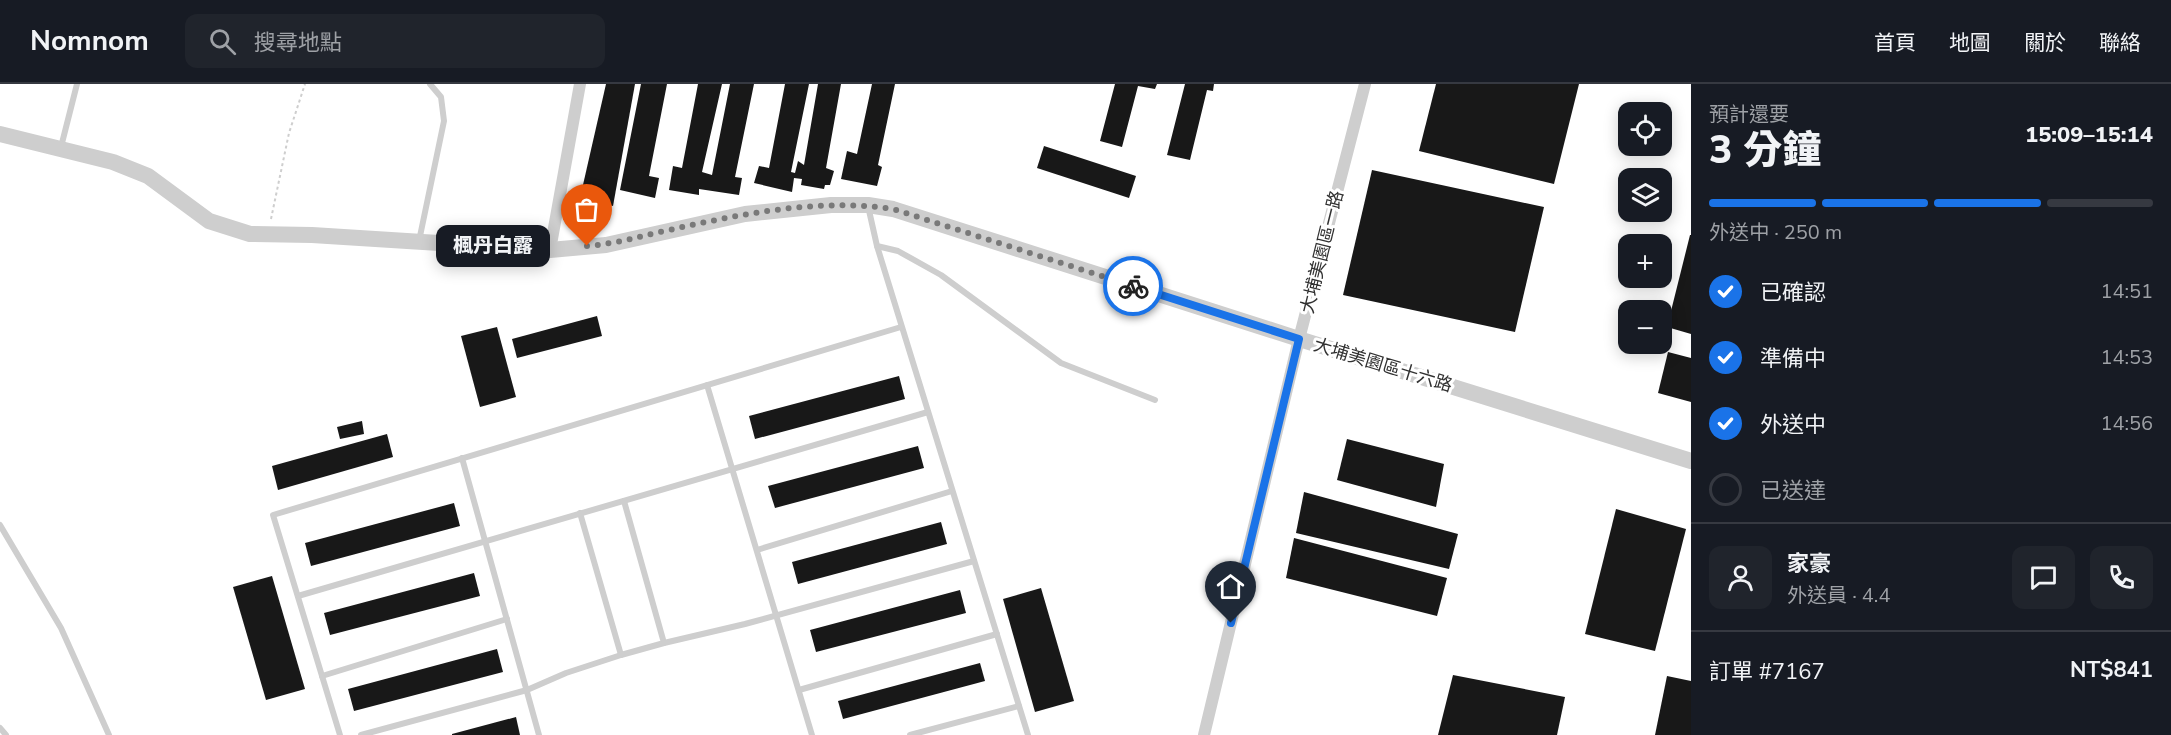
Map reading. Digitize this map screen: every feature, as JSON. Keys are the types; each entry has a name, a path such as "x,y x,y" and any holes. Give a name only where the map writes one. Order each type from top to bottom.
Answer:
{"street":[{"path":"550,250 580,84"},
{"name":"大埔美園區一路","path":"1204,735 1299,339 1365,84"},
{"name":"大埔美園區十六路","path":"0,134 113,162 148,176 209,221 250,234 419,241 550,250 606,245 745,214 831,205 868,205 893,209 1691,461"}],"lane":[{"path":"61,148 77,84"},
{"path":"419,241 444,121 441,97 430,84"},
{"path":"868,205 877,246 901,327 1028,735"},
{"path":"877,246 898,251 940,275 1061,363 1155,400"},
{"path":"340,735 273,515 901,327"},
{"path":"707,385 812,735"},
{"path":"298,596 928,412"},
{"path":"462,458 539,735"},
{"path":"757,550 952,491"},
{"path":"624,501 664,643"},
{"path":"580,513 621,655"},
{"path":"0,525 61,628 110,735"},
{"path":"362,735 527,690 566,673 621,655 974,561"},
{"path":"322,676 507,619"},
{"path":"799,690 997,634"},
{"path":"910,735 1019,706"},
{"path":"0,728 6,735"}],"path":[{"path":"268,233 289,133 305,84"}],"building":[{"path":"606,84 635,84 613,206 580,198"},
{"path":"641,84 667,84 649,176 659,178 655,198 620,190"},
{"path":"698,84 722,84 702,172 712,175 730,84 754,84 735,177 742,178 739,195 699,189 699,195 669,190 673,166 682,168"},
{"path":"785,84 809,84 791,172 795,173 798,161 804,165 818,84 841,84 826,168 834,171 830,185 825,185 824,189 801,185 802,179 794,178 792,192 754,183 759,166 769,168"},
{"path":"872,84 895,84 878,165 882,167 877,186 841,179 847,151 857,154"},
{"path":"1115,84 1157,84 1155,89 1138,86 1122,147 1100,141"},
{"path":"1185,84 1214,84 1213,91 1207,90 1190,160 1167,155"},
{"path":"1436,84 1579,84 1554,184 1419,151"},
{"path":"1044,146 1136,176 1129,198 1037,168"},
{"path":"1372,170 1544,207 1515,332 1343,295"},
{"path":"1691,235 1691,334 1672,328 1672,307"},
{"path":"597,316 602,336 517,358 512,339"},
{"path":"497,327 516,397 480,407 461,336"},
{"path":"1668,354 1691,358 1691,402 1658,393"},
{"path":"899,376 905,399 755,439 749,416"},
{"path":"362,421 364,434 340,439 337,427"},
{"path":"387,434 393,457 278,490 272,466"},
{"path":"1347,439 1444,464 1436,507 1337,480"},
{"path":"918,446 924,468 775,508 768,486"},
{"path":"1304,492 1458,534 1449,569 1296,533"},
{"path":"454,503 460,526 311,566 305,543"},
{"path":"1616,509 1686,529 1655,651 1585,634"},
{"path":"941,522 947,544 798,584 792,562"},
{"path":"1294,538 1447,578 1437,616 1286,578"},
{"path":"474,573 480,596 330,635 324,613"},
{"path":"272,576 305,689 266,700 233,587"},
{"path":"1041,588 1074,701 1035,712 1003,599"},
{"path":"960,590 966,613 816,652 810,630"},
{"path":"497,649 503,672 354,711 348,689"},
{"path":"980,663 985,681 843,719 838,701"},
{"path":"1453,675 1565,697 1557,735 1438,735"},
{"path":"1667,676 1691,681 1691,735 1655,735"},
{"path":"516,717 520,735 452,735 452,734"}],"way so far":[{"path":"587,246 633,240 656,232 745,214 831,205 868,205 893,209 1133,286"}],"place":[{"name":"楓丹白露","path":"587,246"}],"route":[{"path":"1133,286 1299,339 1231,623"}]}
